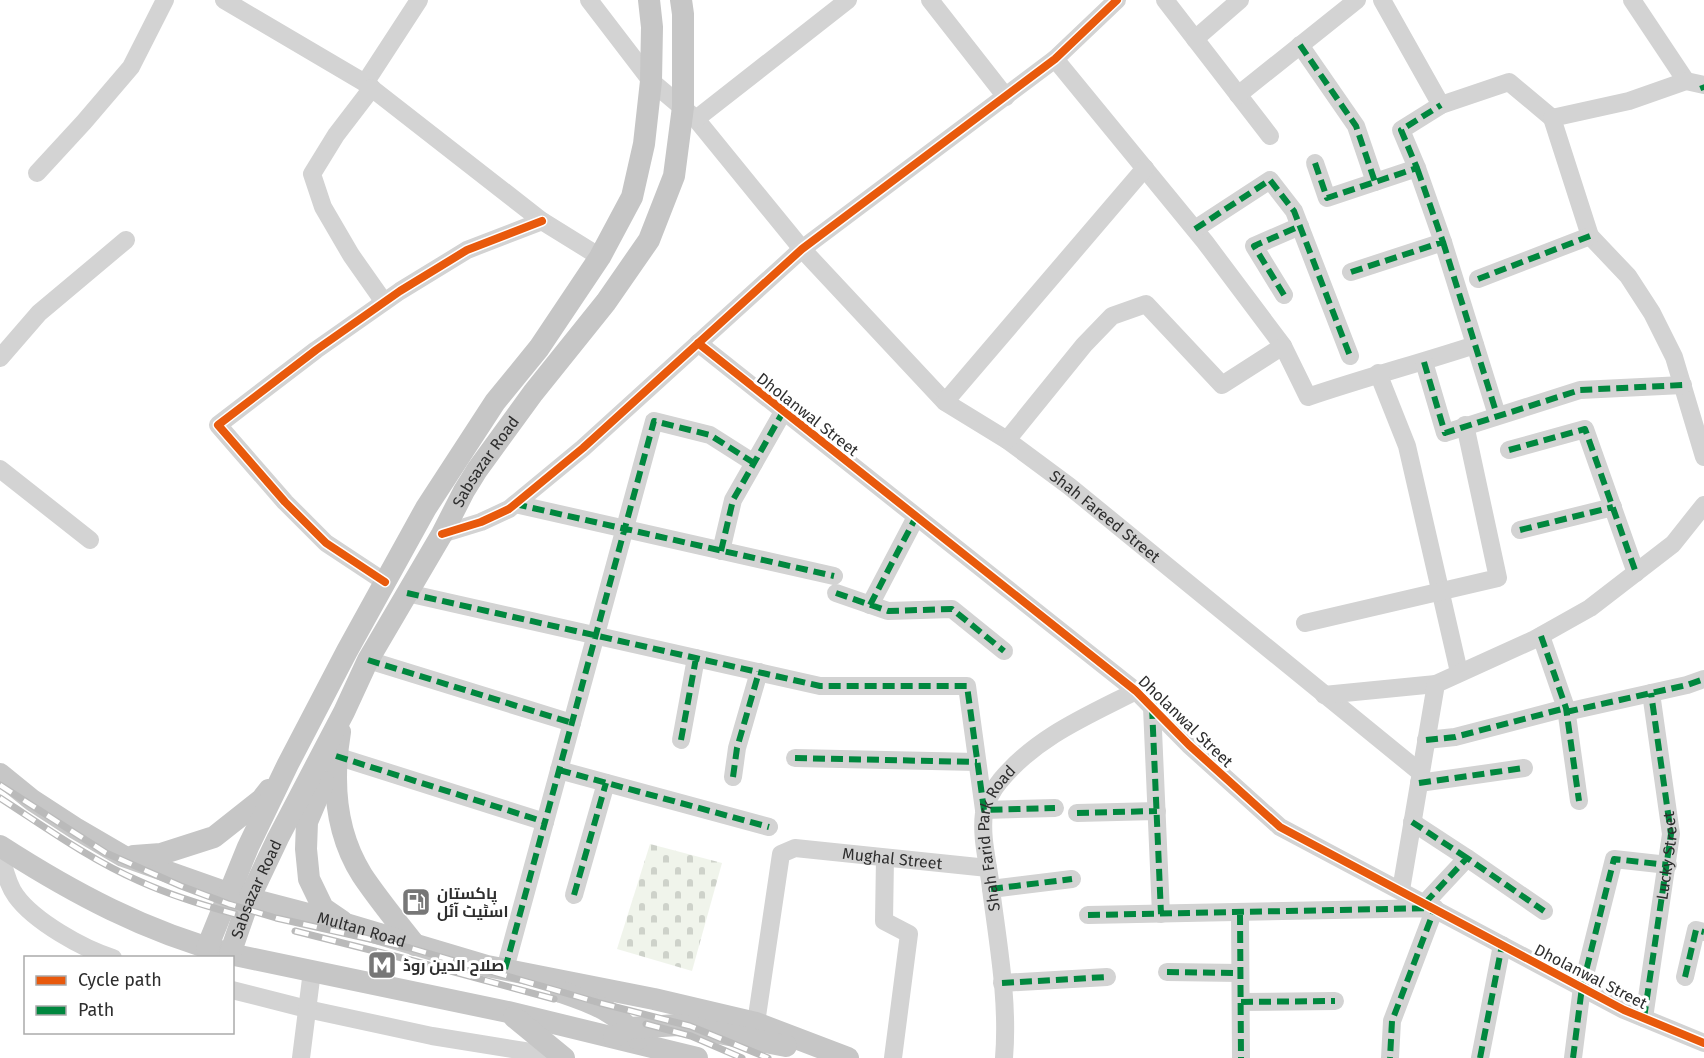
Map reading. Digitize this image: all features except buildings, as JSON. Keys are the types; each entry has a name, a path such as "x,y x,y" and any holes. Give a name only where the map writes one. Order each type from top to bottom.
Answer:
{"main road":[{"name":"Sabsazar Road","path":"230,954 239,896 288,764 426,508 495,402 539,348 600,257 632,197 644,144 651,81 652,27 649,0"},
{"name":"Sabsazar Road","path":"207,948 278,838 344,712 368,660 477,470 533,393 606,302 649,240 674,176 690,113 681,0"},
{"path":"442,484 464,491"},
{"path":"344,712 336,756 338,804 346,843 361,873 415,945"},
{"path":"336,756 310,813 306,849 309,879 323,908 346,924"},
{"path":"123,856 161,854 214,837 262,799 288,764"},
{"name":"Multan Road","path":"0,774 32,800 123,856 239,896 346,924 496,968 654,999 756,1023 846,1057"},
{"path":"0,846 95,903 207,948 508,1012 626,1045 697,1058"},
{"path":"496,968 606,1009 626,1045"},
{"path":"508,1012 563,1057"},
{"path":"626,1045 678,1025 846,1057"}],"street":[{"path":"37,172 131,67 165,0"},
{"path":"224,0 368,86 542,220 600,257"},
{"path":"384,302 351,255 323,207 312,174 419,0"},
{"name":"Shah Fareed Street","path":"589,0 651,81 690,113 802,249 945,402 1007,440 1069,486 1420,778"},
{"path":"690,113 848,0"},
{"path":"930,0 1006,97"},
{"path":"442,534 481,522 515,504 583,448 802,249 1055,59 1117,0"},
{"path":"1165,0 1270,136"},
{"path":"1196,39 1240,0"},
{"path":"1238,95 1356,0"},
{"path":"1382,0 1441,105"},
{"path":"1552,118 1699,85 1632,0"},
{"path":"1300,45 1356,126 1375,182"},
{"path":"1055,59 1195,229 1283,346 1308,397 1475,345"},
{"path":"1497,415 1443,242 1401,130 1441,105 1509,82 1552,118 1590,236 1628,276 1652,313 1674,357 1704,457"},
{"path":"1314,163 1327,198 1417,168"},
{"path":"945,402 1145,168"},
{"path":"1195,229 1270,180 1294,211 1350,356"},
{"path":"385,582 326,543 285,502 218,425 316,350 384,302 467,250 542,220"},
{"path":"1284,294 1254,246 1300,226"},
{"path":"1478,279 1590,236"},
{"path":"0,358 39,313 126,240"},
{"path":"1351,272 1443,242"},
{"path":"1007,440 1084,345 1112,316 1146,304 1222,385 1283,346"},
{"name":"Dholanwal Street","path":"698,343 1136,691 1189,745 1280,827 1624,1010 1704,1043"},
{"path":"1425,362 1446,433 1465,425 1580,390 1683,385"},
{"path":"1378,374 1407,447 1459,672"},
{"path":"721,550 733,500 783,412"},
{"path":"496,968 545,822 654,421 710,435 754,463"},
{"path":"1305,623 1498,578 1465,425"},
{"path":"1509,450 1585,429 1636,573"},
{"path":"0,469 90,540"},
{"path":"515,504 721,550 835,584 870,605 888,611 952,609 1004,651"},
{"path":"1324,696 1436,684 1541,636 1590,608 1673,544 1704,505"},
{"path":"1520,530 1613,507"},
{"path":"870,605 916,517"},
{"path":"407,593 820,686 967,686 984,810 1055,808"},
{"path":"1541,636 1566,710 1578,801"},
{"path":"681,740 696,658"},
{"path":"368,660 572,723"},
{"path":"733,777 737,748 759,672"},
{"path":"1426,740 1455,737 1704,679"},
{"path":"1401,890 1436,684"},
{"name":"Shah Farid Park Road","path":"1004,1058 1005,1026 1002,983 983,835 984,810 999,782 1023,757 1052,734 1136,691"},
{"name":"Lucky Street","path":"1644,1018 1671,834 1651,693"},
{"path":"1152,707 1161,914"},
{"path":"336,756 545,822"},
{"path":"795,758 977,762"},
{"path":"1420,778 1524,768"},
{"path":"559,770 769,827"},
{"path":"574,895 606,783"},
{"path":"1077,813 1156,811"},
{"path":"1412,822 1544,911"},
{"name":"Mughal Street","path":"756,1023 781,854 795,848 988,868"},
{"path":"0,853 5,874 15,896 41,920 94,952 108,956"},
{"path":"885,858 884,921 909,934 893,1058"},
{"path":"1389,1058 1392,1021 1430,906 1467,858"},
{"path":"1573,1058 1582,987 1614,859 1668,865"},
{"path":"991,889 1072,879"},
{"path":"1088,915 1240,913 1430,906"},
{"path":"1240,913 1241,1058"},
{"path":"1685,977 1696,930 1704,932"},
{"path":"1480,1058 1502,945"},
{"path":"301,1058 312,971"},
{"path":"1167,972 1240,972"},
{"path":"1002,983 1107,977"},
{"path":"234,991 432,1036 563,1057"},
{"path":"1241,1002 1335,1001"}],"green space":[{"path":"650,844 722,863 692,971 617,949"}],"railway":[{"path":"0,785 106,853 229,904 276,918 410,948 600,1003 690,1026 768,1058"},
{"path":"0,798 68,842 121,872 174,895 235,914"},
{"path":"295,931 554,999"},
{"path":"646,1024 691,1036 742,1058"}],"marked path":[{"path":"1300,45 1356,126 1375,182"},
{"path":"1702,85 1704,90"},
{"path":"1315,163 1327,198 1417,168 1401,130 1441,105"},
{"path":"1351,272 1443,242 1417,168"},
{"path":"1195,229 1270,180 1294,211 1350,356"},
{"path":"1284,295 1254,246 1300,226"},
{"path":"1478,279 1590,236"},
{"path":"1443,242 1497,415"},
{"path":"1424,362 1445,433 1580,390 1683,385"},
{"path":"721,551 733,500 783,412"},
{"path":"505,969 654,421 710,435 754,463"},
{"path":"1509,450 1585,429 1636,573"},
{"path":"515,504 834,576"},
{"path":"1520,530 1613,507"},
{"path":"870,605 916,517"},
{"path":"407,593 820,686 967,686 984,810 1055,808"},
{"path":"836,593 888,611 952,609 1004,651"},
{"path":"1541,636 1566,708 1579,801"},
{"path":"681,740 696,658"},
{"path":"368,660 572,723"},
{"path":"733,777 737,748 759,672"},
{"path":"1566,712 1687,685 1704,679"},
{"path":"1644,1018 1671,834 1651,693"},
{"path":"1152,707 1161,914"},
{"path":"1426,740 1455,737 1566,708"},
{"path":"336,756 545,822"},
{"path":"795,758 977,762"},
{"path":"1419,783 1524,768"},
{"path":"559,770 769,827"},
{"path":"574,895 606,783"},
{"path":"1077,813 1157,811"},
{"path":"1412,822 1467,858"},
{"path":"1425,903 1467,858 1544,911"},
{"path":"1573,1058 1582,987 1614,859 1668,865"},
{"path":"991,889 1072,879"},
{"path":"1088,915 1435,908 1392,1021 1390,1058"},
{"path":"1240,913 1241,1058"},
{"path":"1685,977 1696,930 1704,932"},
{"path":"1480,1058 1502,945"},
{"path":"1167,972 1240,973"},
{"path":"1002,983 1107,977"},
{"path":"1241,1002 1335,1001"}],"cycle path":[{"path":"442,534 481,522 509,509 583,448 802,249 1055,59 1117,0"},
{"path":"385,582 326,543 285,502 218,425 316,350 400,291 467,250 542,221"},
{"path":"698,343 1136,691 1189,745 1280,827 1624,1010 1704,1043"}],"place":[{"name":"پاکستان اسٹیٹ آئل","path":"416,902"},
{"name":"صلاح الدین روڈ","path":"382,965"}]}
